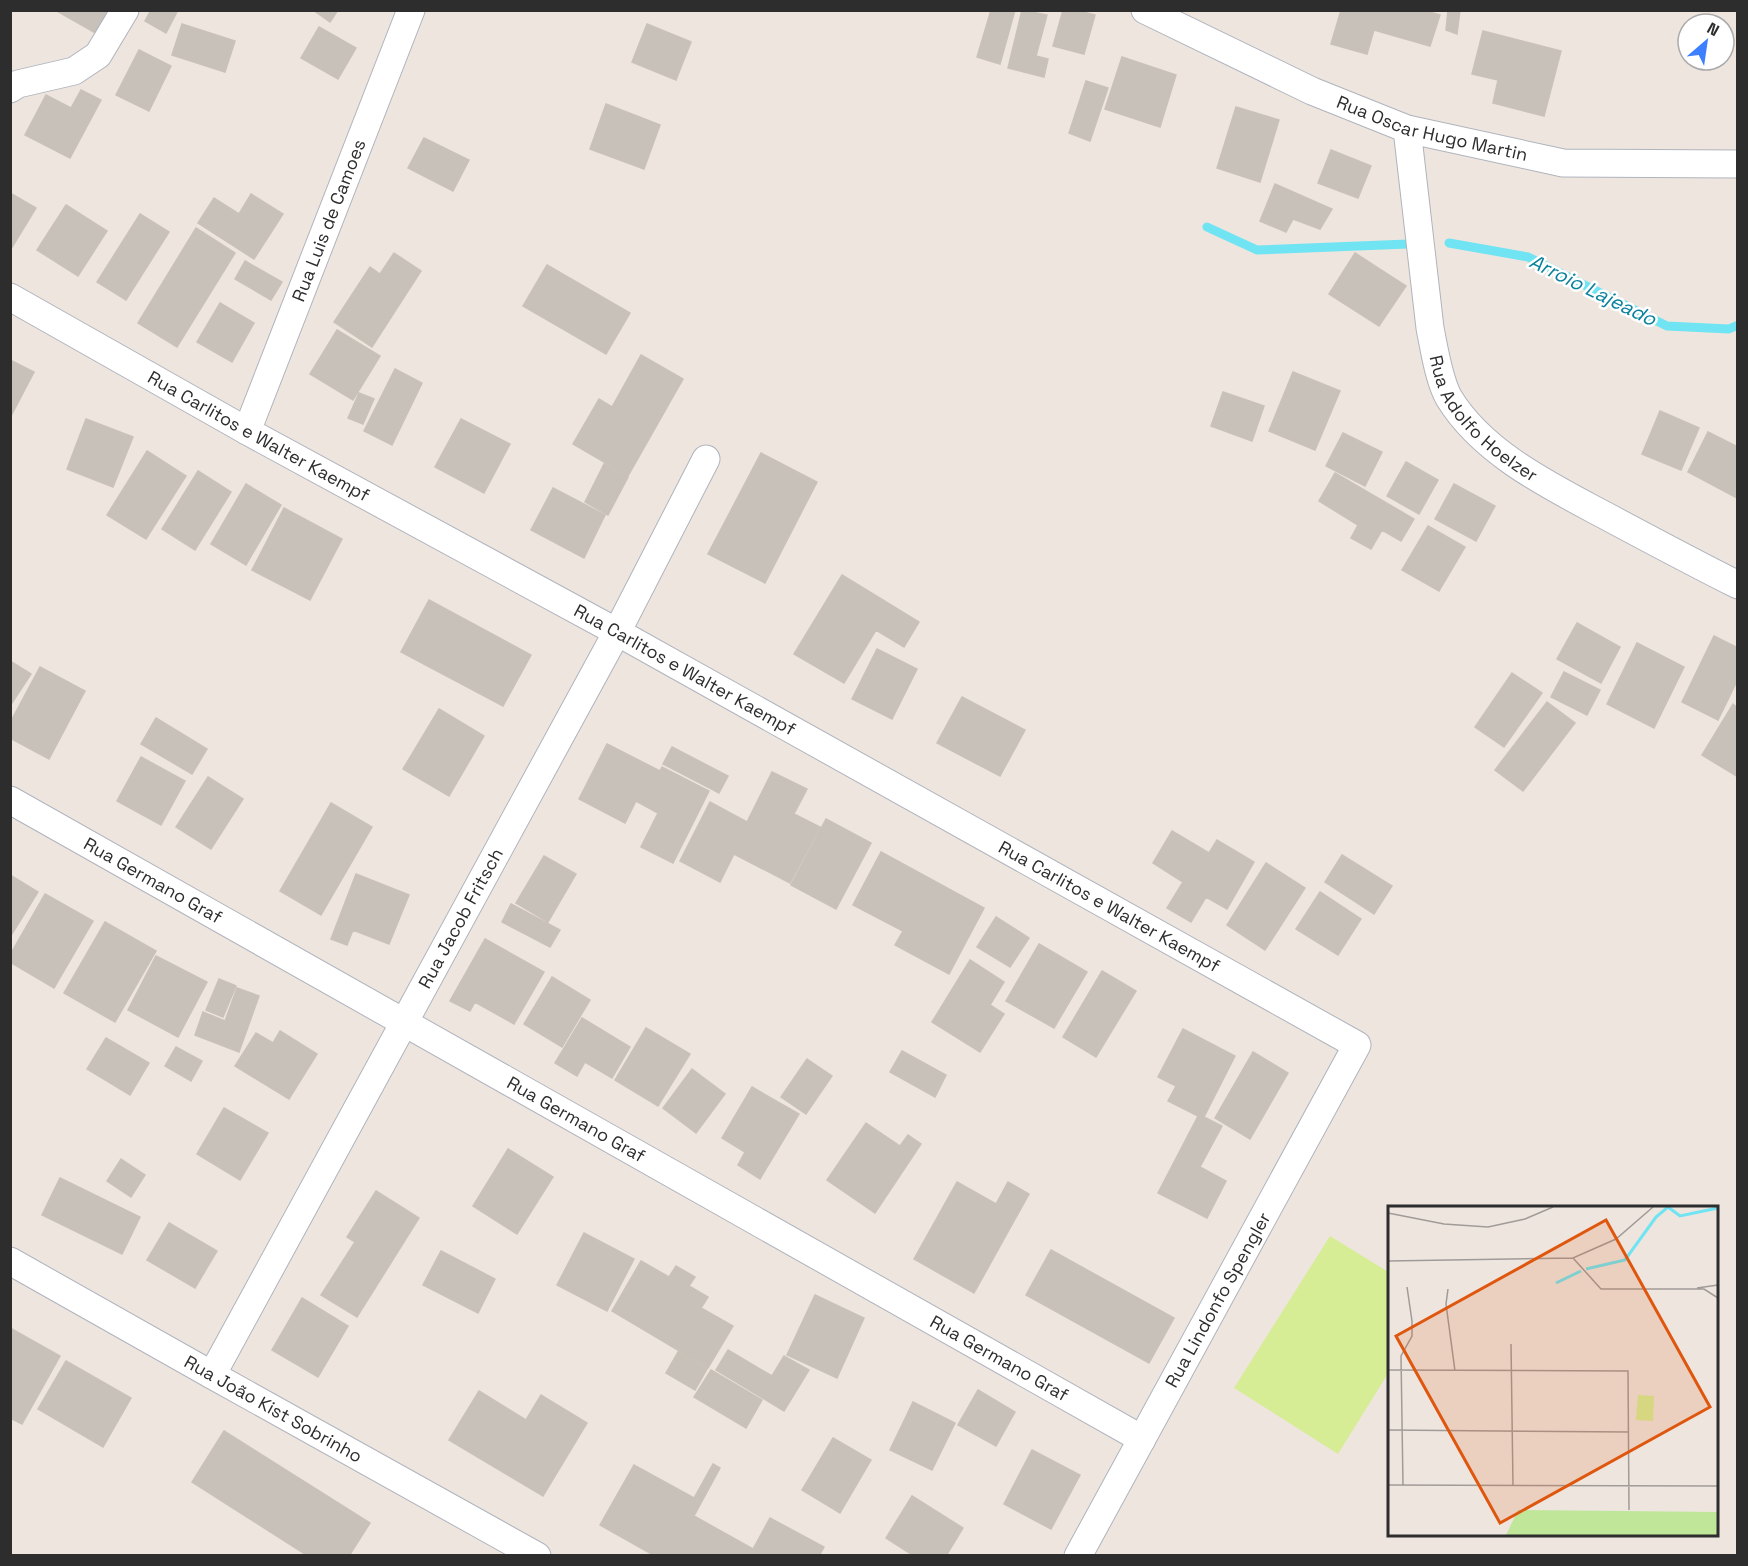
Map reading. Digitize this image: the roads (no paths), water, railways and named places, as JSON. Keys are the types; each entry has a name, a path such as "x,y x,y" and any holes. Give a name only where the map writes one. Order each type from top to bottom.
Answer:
{"street":[{"path":"14,86 74,71 98,55 125,10"},
{"name":"Rua Luis de Camoes","path":"247,431 411,10"},
{"name":"Rua Oscar Hugo Martin","path":"1145,10 1312,91 1407,129 1563,163 1737,164"},
{"name":"Rua Adolfo Hoelzer","path":"1407,129 1430,328 1436,358 1448,396 1473,430 1519,466 1590,508 1737,585"},
{"name":"Rua Carlitos e Walter Kaempf","path":"10,297 247,431 617,632 1358,1045"},
{"name":"Rua Jacob Fritsch","path":"212,1375 617,632 706,459"},
{"name":"Rua Germano Graf","path":"10,800 1142,1439"},
{"name":"Rua Lindonfo Spengler","path":"1078,1556 1358,1045"},
{"name":"Rua João Kist Sobrinho","path":"10,1261 537,1556"}],"waterway":[{"name":"Arroio Lajeado","path":"1207,227 1257,250 1408,244"},
{"name":"Arroio Lajeado","path":"1449,243 1528,257 1667,326 1729,329 1738,325"}]}
